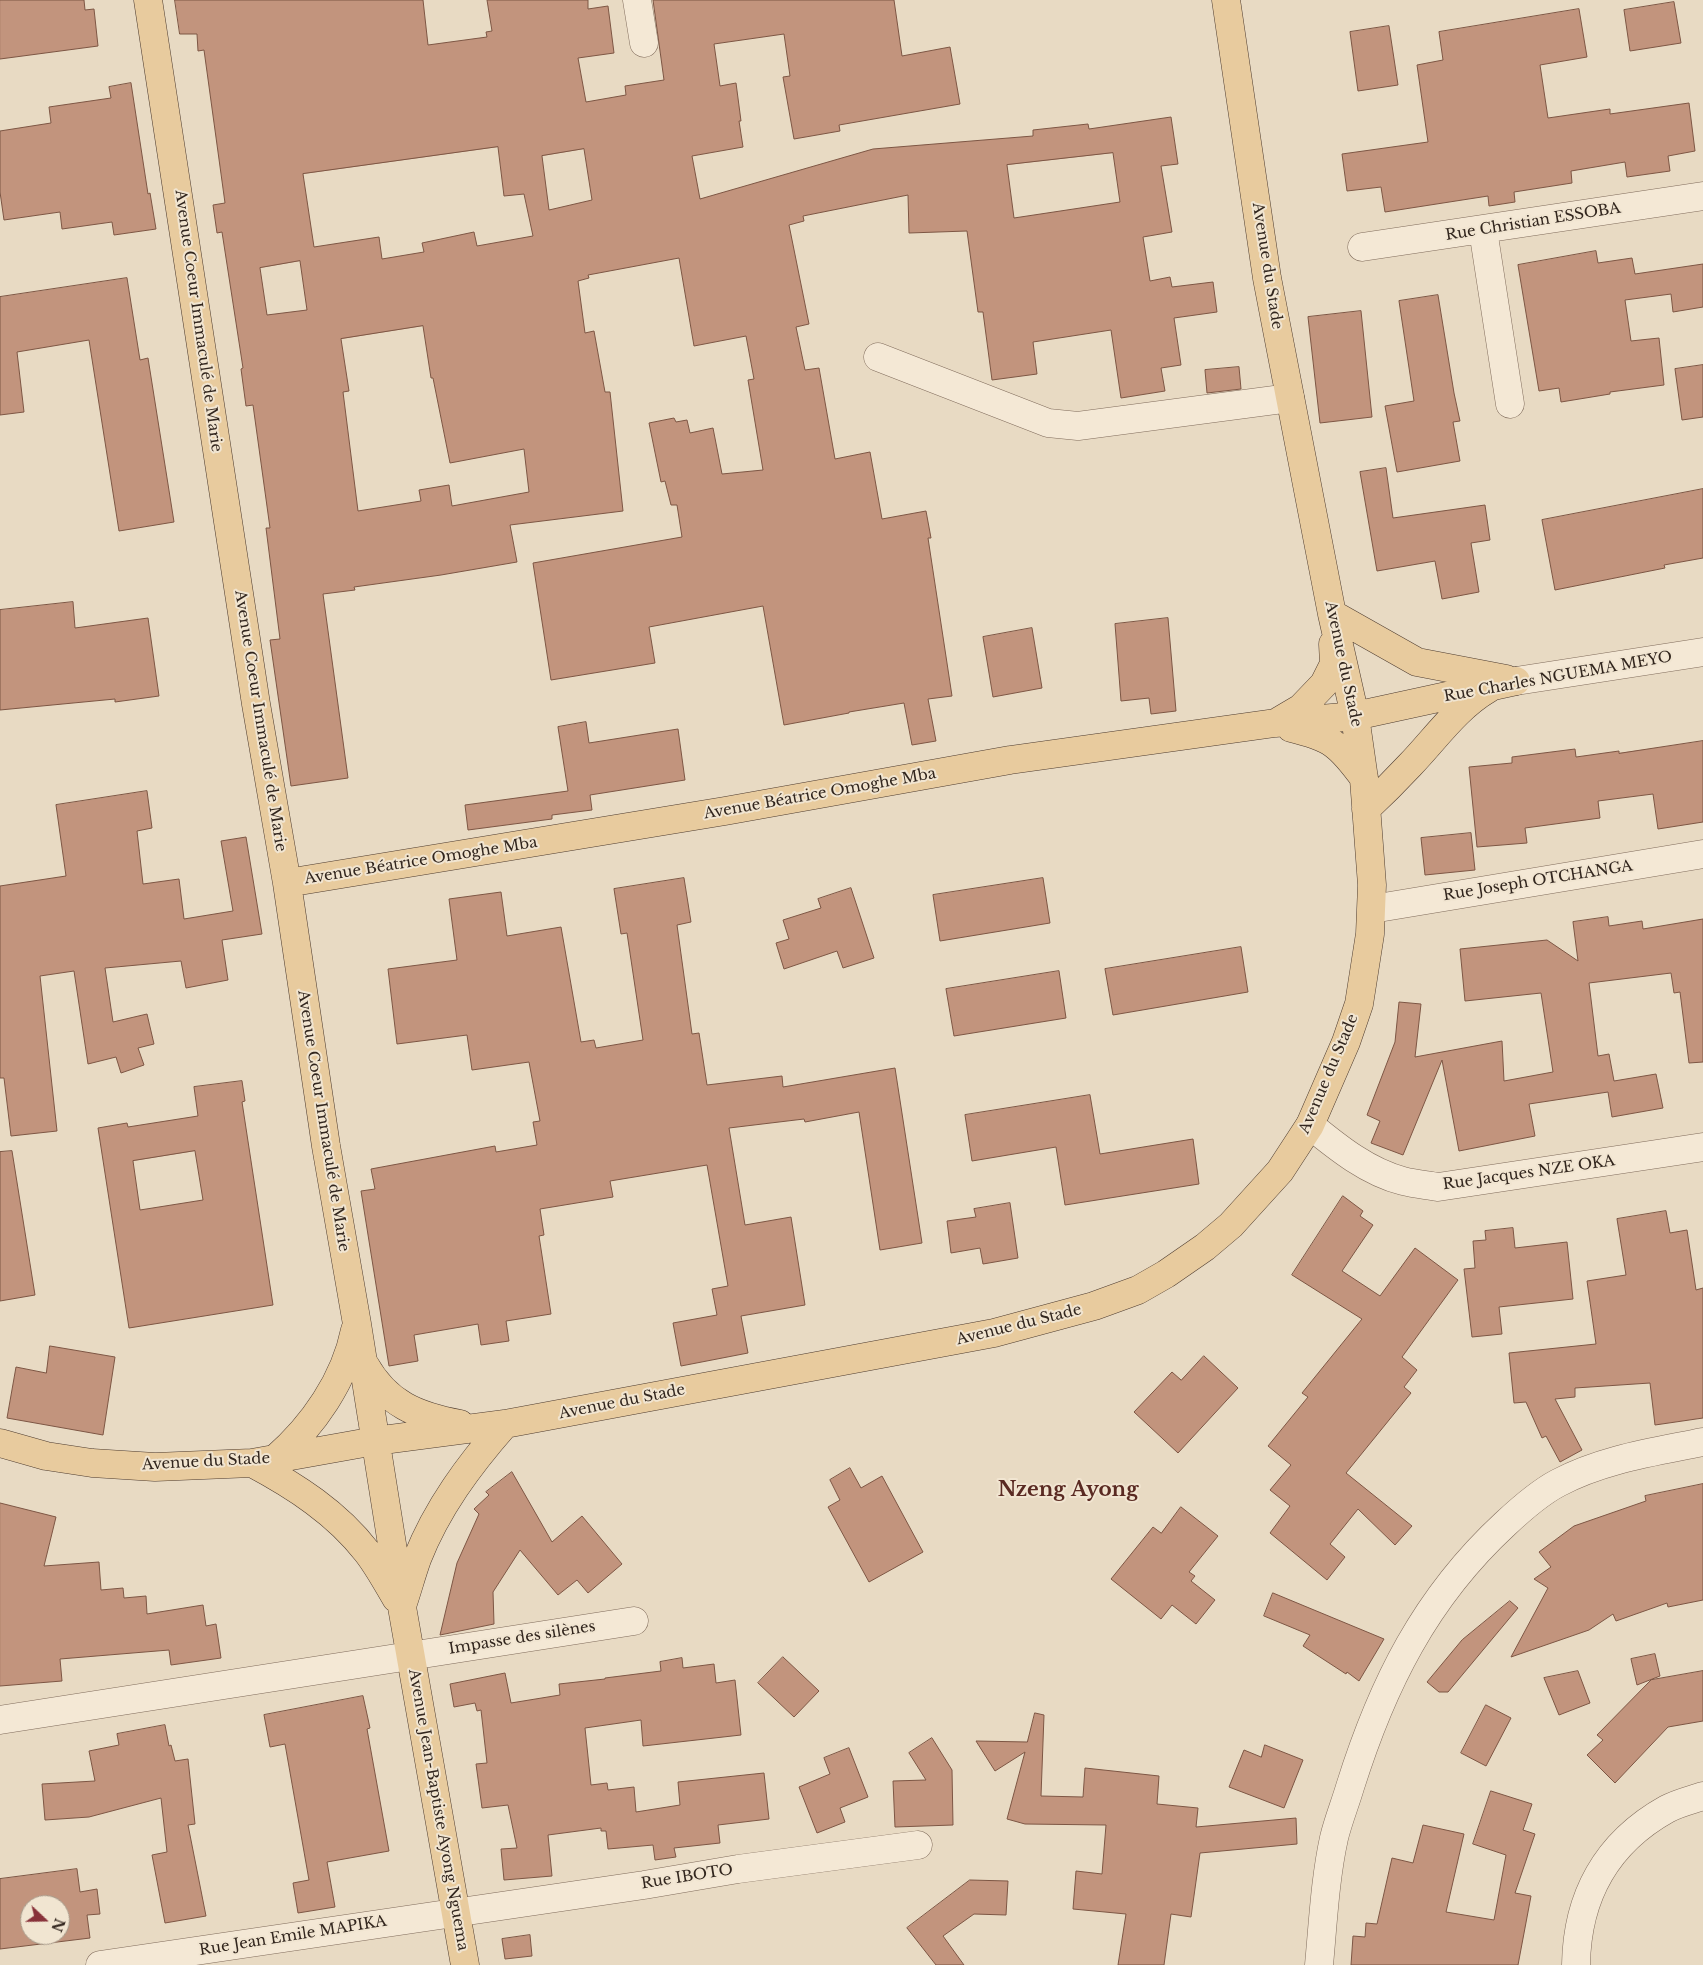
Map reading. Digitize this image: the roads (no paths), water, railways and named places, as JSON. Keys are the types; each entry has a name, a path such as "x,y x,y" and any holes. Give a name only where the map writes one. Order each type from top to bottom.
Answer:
{"main road":[{"name":"Avenue Coeur Immaculé de Marie","path":"148,0 256,704 287,883 326,1146 357,1324 375,1442"},
{"name":"Avenue du Stade","path":"0,1443 46,1456 92,1463 155,1467 263,1461 375,1442 505,1424 994,1333 1094,1306 1138,1290 1166,1274 1205,1247 1231,1225 1280,1171 1310,1125 1346,1042 1359,1004 1372,909 1372,885 1364,779 1355,716 1332,614 1267,278 1226,0"},
{"path":"1332,614 1417,662 1516,681"},
{"path":"1275,724 1301,708 1324,684 1334,664 1332,614"},
{"path":"1366,809 1447,724 1473,700 1493,686 1516,681"},
{"name":"Rue Charles NGUEMA MEYO","path":"1355,716 1516,681"},
{"name":"Avenue Béatrice Omoghe Mba","path":"287,883 725,811 1010,760 1275,724 1355,716"},
{"path":"1275,724 1324,737 1342,752 1364,779"},
{"path":"357,1324 352,1345 333,1387 303,1432 263,1461 320,1506 349,1532 367,1552 402,1607"},
{"path":"363,1361 373,1379 388,1396 405,1407 443,1420 475,1427"},
{"path":"402,1607 418,1558 448,1499 464,1473 505,1424"},
{"name":"Avenue Jean-Baptiste Ayong Nguema","path":"375,1442 464,1965"}],"street":[{"path":"637,0 644,43"},
{"name":"Rue Christian ESSOBA","path":"1362,247 1703,196"},
{"path":"1483,230 1510,404"},
{"path":"878,357 1048,423 1078,426 1290,398"},
{"name":"Rue Charles NGUEMA MEYO","path":"1516,681 1703,652"},
{"name":"Rue Joseph OTCHANGA","path":"1372,909 1703,854"},
{"name":"Rue Jacques NZE OKA","path":"1310,1125 1345,1153 1372,1168 1403,1181 1438,1187 1703,1147"},
{"path":"1319,1965 1334,1837 1365,1740 1391,1681 1423,1620 1469,1561 1489,1540 1526,1506 1557,1483 1613,1461 1703,1442"},
{"name":"Impasse des silènes","path":"0,1720 634,1621"},
{"path":"1576,1965 1579,1932 1587,1897 1606,1862 1635,1830 1668,1809 1703,1796"},
{"name":"Rue IBOTO","path":"456,1912 644,1885 738,1869 918,1845"},
{"name":"Rue Jean Emile MAPIKA","path":"100,1965 456,1912"}],"district":[{"name":"Nzeng Ayong","path":"1068,1490"}]}
